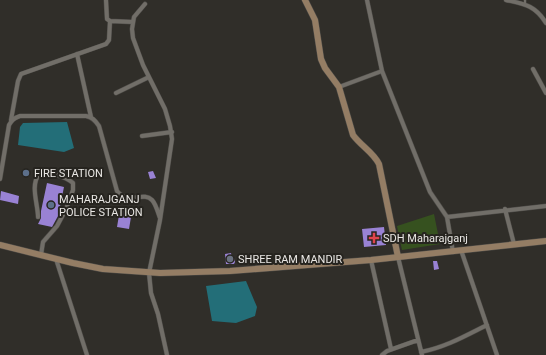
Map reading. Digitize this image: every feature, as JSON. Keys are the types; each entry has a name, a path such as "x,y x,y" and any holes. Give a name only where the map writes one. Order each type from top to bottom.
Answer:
{"street":[{"path":"0,179 9,125 18,81 21,74 108,43 110,21 108,19 106,0"},
{"path":"305,0 315,20 322,63 339,87 353,135 376,159 381,171 398,257 421,354 447,345 487,325"},
{"path":"367,0 382,71 430,192 446,217 453,252"},
{"path":"506,0 525,2 534,9 546,23"},
{"path":"145,4 136,13 133,22 133,38 138,56 165,109 172,132 172,146 160,220 149,273 151,293 158,314 167,355"},
{"path":"110,21 133,22"},
{"path":"77,54 91,117 99,126 117,191 121,196 126,198 146,197 151,199 154,202 160,220"},
{"path":"533,69 546,93"},
{"path":"339,87 382,71"},
{"path":"116,93 149,77"},
{"path":"11,120 20,116 91,117"},
{"path":"142,136 172,132"},
{"path":"38,217 36,182 39,174 45,173 66,178 73,183 73,190 66,210 57,226 43,242 41,255"},
{"path":"446,217 505,209 546,206"},
{"path":"505,209 514,244"},
{"path":"0,244 31,253 103,269 149,273 230,271 371,260 546,241"},
{"path":"461,250 497,355"},
{"path":"56,259 87,355"},
{"path":"371,260 392,349"},
{"path":"382,355 392,349 418,340"}],"green space":[{"path":"434,214 440,244 402,250 397,226"}],"water":[{"path":"67,122 74,148 64,152 18,145 20,127 23,123"},
{"path":"246,281 257,307 255,316 236,323 212,321 206,286"}],"building":[{"path":"153,171 156,178 150,179 148,172"},
{"name":"MAHARAJGANJ POLICE STATION","path":"47,183 64,187 58,216 52,227 38,224 41,218"},
{"path":"1,191 19,196 18,204 0,200"},
{"path":"120,209 132,211 129,229 117,227"},
{"path":"384,227 386,245 364,247 362,229"},
{"name":"SHREE RAM MANDIR","path":"231,253 235,262 234,264 226,264 225,254"},
{"path":"433,261 437,261 439,269 434,270"}],"place":[{"name":"FIRE STATION","path":"26,173"},
{"name":"MAHARAJGANJ POLICE STATION","path":"51,205"},
{"name":"SDH Maharajganj","path":"374,238"},
{"name":"SHREE RAM MANDIR","path":"230,259"}]}
